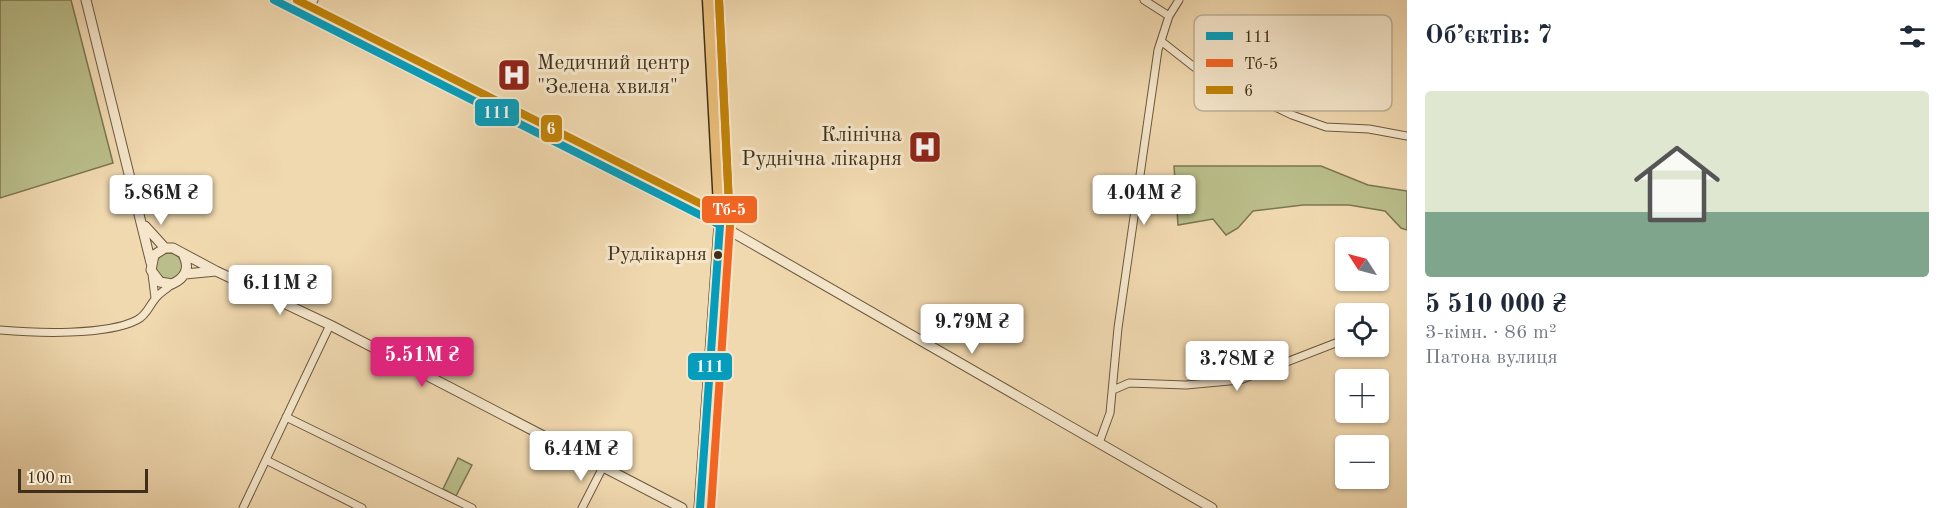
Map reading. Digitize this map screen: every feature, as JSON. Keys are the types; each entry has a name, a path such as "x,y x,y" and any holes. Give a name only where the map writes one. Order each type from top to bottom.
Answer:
{"main road":[{"path":"700,508 720,225 708,0"}],"street":[{"path":"86,0 151,263 155,298"},
{"path":"274,0 720,225 1212,508"},
{"path":"306,16 315,0"},
{"path":"1143,0 1169,16"},
{"path":"1099,443 1110,413 1131,230 1161,41 1169,16 1179,0"},
{"path":"1161,41 1194,67"},
{"path":"1284,111 1326,127 1369,129 1407,136"},
{"path":"140,216 149,233 165,248"},
{"path":"151,263 154,255 165,248 172,248 184,256 330,325 682,508"},
{"path":"184,256 187,267 185,274"},
{"path":"0,330 76,331 115,327 137,320 145,314 155,298 185,274 216,271"},
{"path":"152,274 160,282 172,284"},
{"path":"243,508 330,325"},
{"path":"1113,390 1129,383 1186,385 1240,380 1335,343"},
{"path":"286,417 472,508"},
{"path":"266,460 362,508"},
{"path":"582,508 603,467"}],"green space":[{"path":"0,0 71,0 113,163 0,198"},
{"path":"1174,166 1321,166 1368,185 1407,191 1407,230 1401,228 1385,211 1349,205 1303,205 1253,211 1238,228 1226,235 1213,219 1178,225"},
{"path":"169,253 178,257 182,266 178,275 169,279 160,275 156,266 160,257"},
{"path":"458,458 472,465 456,496 443,489"}],"transit line":[{"name":"111","path":"274,0 720,225"},
{"name":"6","path":"297,0 725,216"},
{"name":"Тб-5","path":"711,508 730,226 719,0"},
{"name":"6","path":"719,0 730,224"},
{"name":"111","path":"700,508 720,225"}],"place":[{"name":"Медичний центр \"Зелена хвиля\"","path":"514,75"},
{"name":"Клінічна Руднічна лікарня","path":"925,147"},
{"name":"Рудлікарня","path":"718,255"}]}
